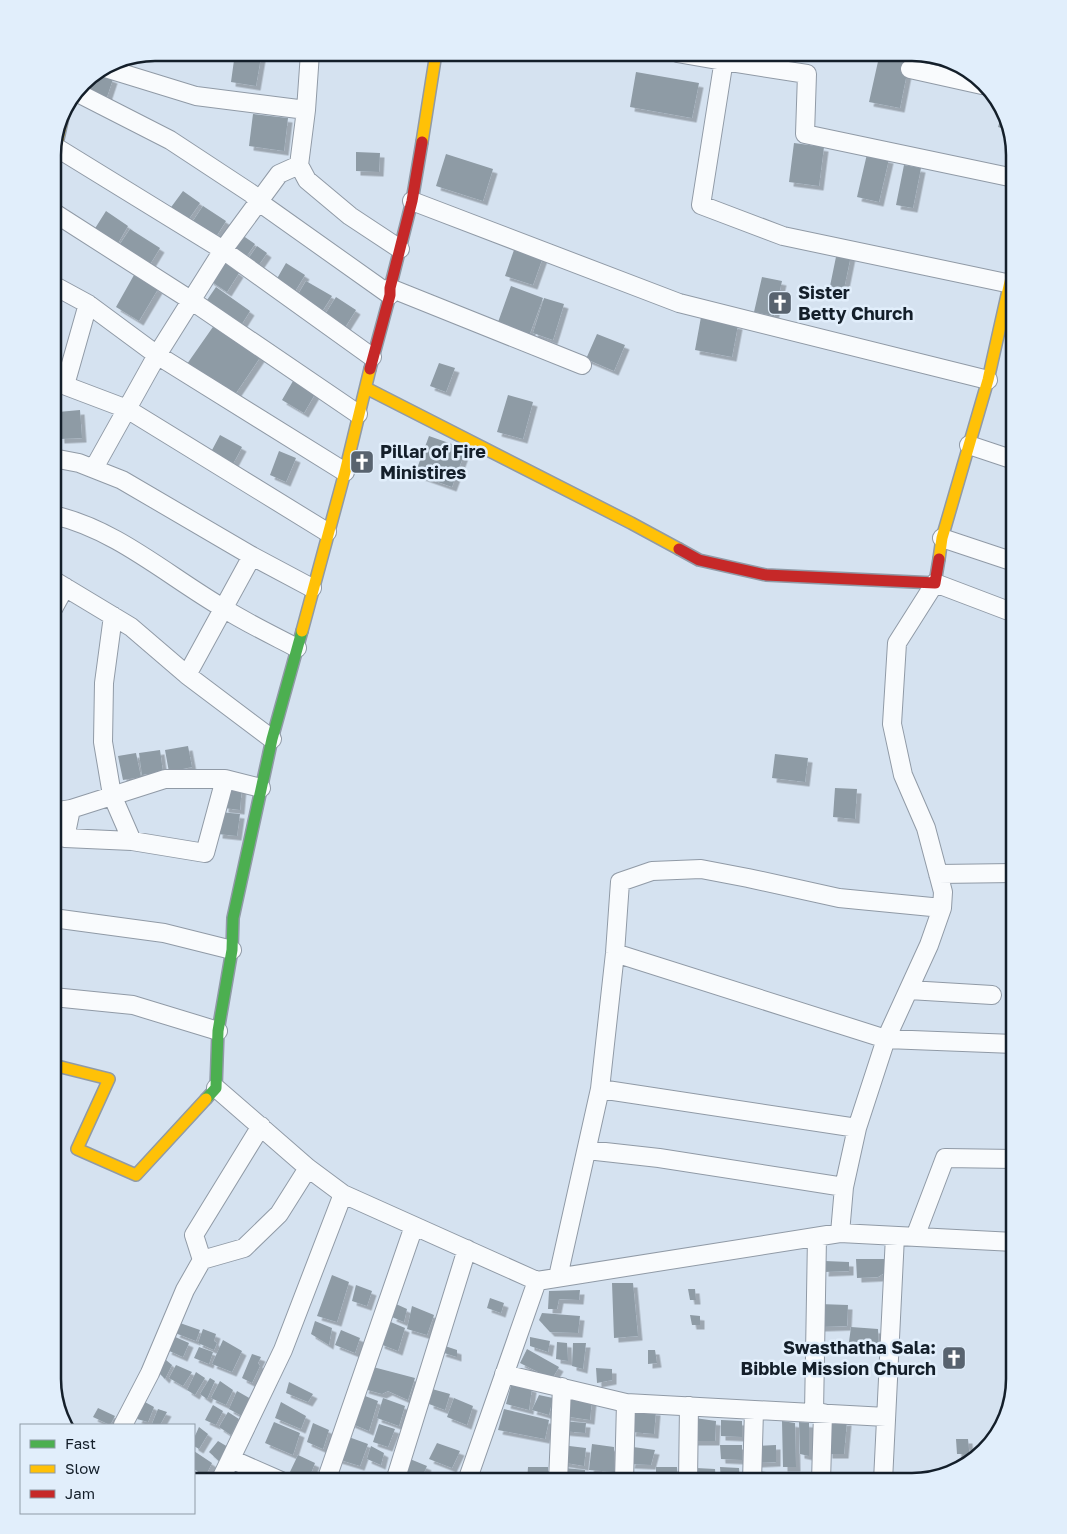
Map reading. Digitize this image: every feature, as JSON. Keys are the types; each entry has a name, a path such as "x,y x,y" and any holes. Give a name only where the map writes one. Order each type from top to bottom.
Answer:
{"street":[{"path":"309,61 306,110 299,165 307,180 350,216 400,248"},
{"path":"61,1067 109,1079 76,1149 136,1175 216,1088 218,1031 232,950 233,918 272,739 366,388 372,357 412,201 435,61"},
{"path":"723,61 701,205 783,236 1006,283"},
{"path":"744,61 807,74 805,134 1006,176"},
{"path":"910,69 971,82"},
{"path":"114,71 196,96 306,110"},
{"path":"83,96 170,140 252,194 259,202 390,291 582,365"},
{"path":"61,155 223,250 372,357"},
{"path":"94,468 157,355 223,250 279,174 299,165"},
{"path":"412,201 679,303 988,380"},
{"path":"61,217 192,301 358,414"},
{"path":"61,289 88,304 157,355 344,472"},
{"path":"61,378 88,304"},
{"path":"840,1233 844,1187 857,1128 886,1039 929,945 942,908 943,892 926,828 903,775 892,724 897,643 935,584 942,538 988,380 1006,305"},
{"path":"61,384 127,409 328,532"},
{"path":"366,388 631,523 699,560 766,575 935,584 1006,610"},
{"path":"969,445 1006,457"},
{"path":"61,459 79,462 122,480 252,556 312,588"},
{"path":"61,517 74,520 142,555 223,608 297,648"},
{"path":"942,538 1006,559"},
{"path":"187,675 252,556"},
{"path":"61,585 131,627 187,675 272,739"},
{"path":"113,616 104,683 103,742 112,795 114,795 132,842"},
{"path":"61,811 165,779 225,779 261,788"},
{"path":"71,809 65,838 132,842 205,853 225,779"},
{"path":"558,1277 600,1089 615,953 620,882 652,871 701,869 839,898 942,908"},
{"path":"938,874 1006,873"},
{"path":"61,919 164,933 232,950"},
{"path":"615,953 886,1039 1006,1044"},
{"path":"909,990 992,995"},
{"path":"61,998 133,1005 218,1031"},
{"path":"216,1088 262,1126 308,1168 343,1194 537,1280 840,1233 1006,1242"},
{"path":"600,1089 857,1128"},
{"path":"202,1260 194,1234 262,1126"},
{"path":"587,1150 659,1158 844,1187"},
{"path":"915,1237 945,1158 1006,1159"},
{"path":"124,1424 150,1373 185,1290 202,1260 244,1248 279,1214 308,1168"},
{"path":"224,1473 283,1350 343,1194"},
{"path":"329,1473 414,1226"},
{"path":"884,1473 895,1236"},
{"path":"817,1237 818,1413 821,1473"},
{"path":"397,1473 467,1249"},
{"path":"470,1473 537,1280"},
{"path":"504,1374 626,1403 886,1416"},
{"path":"558,1473 562,1387"},
{"path":"624,1473 626,1403"},
{"path":"688,1473 689,1406"},
{"path":"752,1473 754,1410"},
{"path":"231,1458 264,1473"}],"building":[{"path":"234,61 260,61 256,86 231,82"},
{"path":"878,61 909,63 900,108 869,102"},
{"path":"636,72 699,83 692,118 630,107"},
{"path":"105,76 113,79 107,97 88,90"},
{"path":"253,114 288,118 284,151 249,146"},
{"path":"794,143 824,147 819,186 789,182"},
{"path":"356,152 380,153 379,172 356,171"},
{"path":"446,154 493,169 483,201 436,186"},
{"path":"867,154 889,159 879,202 857,197"},
{"path":"904,165 921,168 913,208 896,205"},
{"path":"183,191 200,203 186,223 169,210"},
{"path":"203,206 226,221 214,240 191,224"},
{"path":"106,211 128,226 117,245 94,230"},
{"path":"130,229 160,248 149,266 118,247"},
{"path":"242,235 255,244 244,260 231,251"},
{"path":"257,246 267,253 256,269 246,262"},
{"path":"515,247 543,257 533,285 505,276"},
{"path":"837,252 851,255 843,294 829,291"},
{"path":"222,261 239,273 227,292 209,280"},
{"path":"286,263 305,275 294,293 275,282"},
{"path":"134,275 158,289 139,321 116,307"},
{"path":"762,277 782,281 774,316 754,312"},
{"path":"306,281 332,296 321,313 296,298"},
{"path":"511,286 543,298 529,336 497,325"},
{"path":"216,287 250,311 240,327 205,303"},
{"path":"336,297 356,310 344,329 324,316"},
{"path":"544,298 564,304 553,340 533,333"},
{"path":"701,317 738,325 732,357 695,350"},
{"path":"215,324 261,356 234,396 187,364"},
{"path":"597,334 625,345 614,371 586,359"},
{"path":"439,363 455,368 446,392 430,386"},
{"path":"293,381 315,394 304,413 282,400"},
{"path":"508,395 533,402 523,439 497,432"},
{"path":"80,410 82,438 61,439 61,412"},
{"path":"220,435 242,447 233,464 211,452"},
{"path":"429,436 466,449 452,487 415,474"},
{"path":"279,451 296,458 286,482 270,475"},
{"path":"188,746 192,767 169,772 165,750"},
{"path":"160,750 163,772 142,775 139,753"},
{"path":"136,753 141,777 123,780 118,756"},
{"path":"775,754 808,758 805,782 772,778"},
{"path":"226,784 242,786 240,810 224,808"},
{"path":"835,788 857,789 855,819 833,817"},
{"path":"220,812 240,814 237,836 218,834"},
{"path":"856,1259 886,1259 886,1272 878,1277 857,1278"},
{"path":"825,1261 849,1262 849,1271 824,1272"},
{"path":"332,1275 349,1282 337,1322 317,1316"},
{"path":"612,1283 633,1283 638,1336 614,1338"},
{"path":"356,1285 372,1291 367,1306 352,1301"},
{"path":"688,1289 695,1289 696,1300 690,1300"},
{"path":"580,1290 579,1300 559,1299 557,1309 548,1309 549,1291"},
{"path":"490,1298 504,1303 501,1313 487,1308"},
{"path":"396,1304 407,1309 404,1322 392,1317"},
{"path":"819,1304 848,1305 847,1326 819,1327"},
{"path":"412,1306 434,1315 427,1335 407,1329"},
{"path":"542,1313 580,1316 578,1333 550,1332 539,1320"},
{"path":"690,1315 700,1316 700,1325 692,1325"},
{"path":"386,1320 405,1328 398,1351 380,1344"},
{"path":"315,1321 332,1328 329,1345 311,1334"},
{"path":"180,1323 200,1330 196,1341 175,1333"},
{"path":"851,1327 878,1329 879,1351 848,1349"},
{"path":"203,1329 216,1334 214,1341 217,1343 214,1350 198,1343"},
{"path":"341,1330 360,1338 355,1353 335,1345"},
{"path":"173,1336 189,1343 183,1357 167,1350"},
{"path":"530,1337 550,1341 548,1352 530,1346"},
{"path":"223,1340 242,1351 232,1372 212,1364"},
{"path":"557,1342 567,1343 568,1361 556,1359"},
{"path":"573,1343 586,1343 583,1369 572,1366"},
{"path":"445,1346 457,1350 457,1357 441,1352"},
{"path":"199,1347 213,1352 209,1364 194,1358"},
{"path":"527,1349 559,1367 552,1379 520,1363"},
{"path":"648,1350 655,1350 657,1363 648,1364"},
{"path":"252,1354 261,1357 258,1363 260,1366 252,1383 242,1378"},
{"path":"166,1360 172,1365 165,1379 159,1373"},
{"path":"176,1365 192,1372 183,1386 169,1378"},
{"path":"373,1367 415,1378 408,1400 388,1391 382,1394 364,1389"},
{"path":"596,1368 612,1369 612,1380 597,1383"},
{"path":"196,1372 205,1378 195,1395 187,1390"},
{"path":"210,1378 215,1381 207,1399 200,1394"},
{"path":"220,1381 233,1390 226,1405 211,1398"},
{"path":"289,1382 313,1394 308,1402 286,1393"},
{"path":"512,1382 532,1388 529,1410 506,1404"},
{"path":"432,1389 450,1394 445,1410 429,1404"},
{"path":"237,1391 251,1399 242,1416 229,1409"},
{"path":"360,1394 378,1401 369,1431 350,1423"},
{"path":"539,1395 553,1398 549,1415 532,1410"},
{"path":"563,1396 592,1400 590,1420 563,1416"},
{"path":"383,1398 405,1406 399,1426 377,1418"},
{"path":"454,1398 473,1406 467,1425 447,1417"},
{"path":"145,1402 154,1407 148,1422 137,1419"},
{"path":"281,1402 306,1416 301,1429 275,1418"},
{"path":"213,1405 223,1411 216,1425 205,1420"},
{"path":"98,1408 115,1416 111,1424 93,1417"},
{"path":"158,1409 167,1412 161,1424 152,1424"},
{"path":"504,1409 549,1420 545,1439 498,1430"},
{"path":"634,1409 656,1411 654,1434 631,1432"},
{"path":"228,1412 239,1419 231,1435 219,1427"},
{"path":"695,1418 716,1421 715,1441 693,1441"},
{"path":"721,1420 742,1421 742,1437 721,1436"},
{"path":"562,1421 586,1423 585,1433 562,1431"},
{"path":"782,1421 795,1423 796,1467 783,1467"},
{"path":"847,1421 844,1454 828,1454 827,1422"},
{"path":"274,1422 300,1433 293,1455 265,1443"},
{"path":"799,1422 809,1423 809,1456 800,1454"},
{"path":"313,1423 329,1430 323,1449 307,1442"},
{"path":"379,1424 395,1429 388,1447 373,1442"},
{"path":"199,1427 208,1434 199,1449 195,1447 195,1436"},
{"path":"346,1436 368,1444 360,1466 337,1459"},
{"path":"956,1439 968,1439 969,1453 963,1457 963,1454 957,1454"},
{"path":"218,1441 228,1447 220,1462 209,1452"},
{"path":"437,1443 460,1451 452,1468 429,1459"},
{"path":"592,1444 614,1447 614,1472 589,1470"},
{"path":"561,1445 586,1448 584,1466 560,1462"},
{"path":"720,1445 742,1445 742,1460 721,1459"},
{"path":"776,1445 776,1462 755,1463 756,1446"},
{"path":"371,1446 384,1453 381,1465 367,1459"},
{"path":"633,1447 655,1450 651,1465 630,1464"},
{"path":"195,1452 212,1463 207,1473 200,1473 195,1470"},
{"path":"298,1455 315,1463 311,1473 289,1473"},
{"path":"410,1459 427,1466 424,1473 405,1473"},
{"path":"528,1467 548,1467 548,1473 528,1473"},
{"path":"656,1467 677,1467 677,1473 656,1473"},
{"path":"720,1467 739,1468 739,1473 720,1473"},
{"path":"565,1468 585,1470 585,1473 565,1473"},
{"path":"696,1468 715,1469 715,1473 696,1473"},
{"path":"757,1471 776,1473 757,1473"}],"traffic: fast":[{"path":"206,1099 216,1088 218,1031 232,950 233,918 272,739 302,631"}],"traffic: slow":[{"path":"422,142 435,61"},
{"path":"939,559 942,538 988,380 1006,300"},
{"path":"302,631 345,472 370,369"},
{"path":"366,388 679,549"},
{"path":"61,1067 109,1079 77,1149 136,1175 206,1099"}],"traffic: jam":[{"path":"370,369 412,201 422,142"},
{"path":"679,549 699,560 766,575 935,583 939,559"}],"place":[{"name":"Sister Betty Church","path":"780,303"},
{"name":"Pillar of Fire Ministires","path":"362,462"},
{"name":"Swasthatha Sala: Bibble Mission Church","path":"954,1358"}]}
